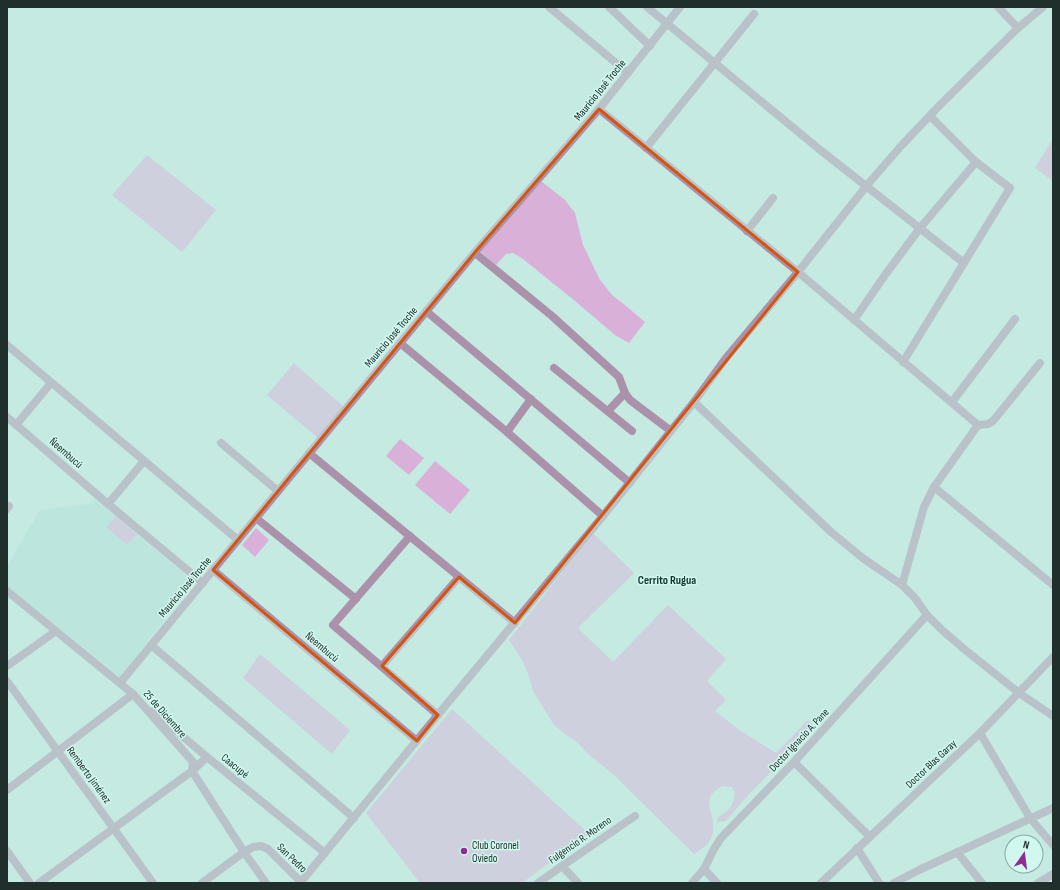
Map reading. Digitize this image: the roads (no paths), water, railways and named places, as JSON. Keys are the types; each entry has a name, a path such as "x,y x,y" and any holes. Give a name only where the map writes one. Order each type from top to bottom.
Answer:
{"street":[{"path":"549,7 628,73"},
{"path":"609,7 650,46"},
{"path":"647,7 866,186 964,263"},
{"name":"Mauricio José Troche","path":"120,683 426,311 599,109 680,7"},
{"path":"998,7 1018,28"},
{"path":"301,883 416,741 630,483 694,402 726,358 798,272 866,186 930,116 1018,28 1043,7"},
{"path":"646,148 754,14"},
{"path":"599,109 798,272 978,425 988,424 993,421 1040,364"},
{"path":"903,362 1010,188 976,162 930,116"},
{"path":"854,320 920,228 976,162"},
{"path":"747,231 773,198"},
{"path":"475,253 552,316 619,377 624,393 630,400 671,431"},
{"path":"426,311 630,483"},
{"path":"952,402 1015,319"},
{"path":"400,343 507,432 603,516"},
{"path":"7,346 238,540"},
{"path":"554,368 632,432"},
{"path":"16,425 51,383"},
{"path":"608,411 624,393"},
{"path":"507,432 531,399"},
{"path":"694,402 831,532 864,559 902,585 915,598 927,615 964,650 1019,693 1053,716"},
{"name":"Ñeembucú","path":"7,417 202,583"},
{"path":"902,585 924,507 934,487 978,425"},
{"path":"221,443 278,491"},
{"path":"309,453 515,623"},
{"path":"108,504 144,461"},
{"path":"934,487 1053,585"},
{"path":"256,518 356,599"},
{"path":"410,536 333,625 438,715"},
{"name":"Ñeembucú","path":"213,570 416,741"},
{"path":"382,666 459,577"},
{"name":"25 de Diciembre","path":"7,591 133,694 193,762 192,771 244,852 266,883"},
{"name":"Doctor Ignacio A. Pane","path":"692,883 704,869 721,838 794,762 927,615"},
{"path":"7,666 56,631"},
{"path":"151,645 354,818"},
{"name":"Doctor Blas Garay","path":"821,883 980,733 1053,657"},
{"name":"Remberto Jiménez","path":"7,681 153,883"},
{"path":"7,790 133,694"},
{"name":"Caacupé","path":"133,694 324,853"},
{"path":"980,733 1030,818 1053,845"},
{"path":"40,883 192,771 207,757"},
{"path":"794,762 870,837"},
{"path":"894,883 1053,808"},
{"name":"Fulgencio R. Moreno","path":"538,883 635,816"},
{"name":"San Pedro","path":"244,852 253,847 261,846 268,849 301,883"},
{"path":"857,848 879,883"},
{"path":"7,851 30,883"},
{"path":"202,883 244,852"},
{"path":"957,852 982,883"},
{"path":"562,866 578,883"},
{"path":"704,869 717,883"},
{"path":"1038,883 1053,874"}],"place":[{"name":"Club Coronel Oviedo","path":"464,851"}],"district":[{"name":"Cerrito Rugua","path":"667,580"}]}
